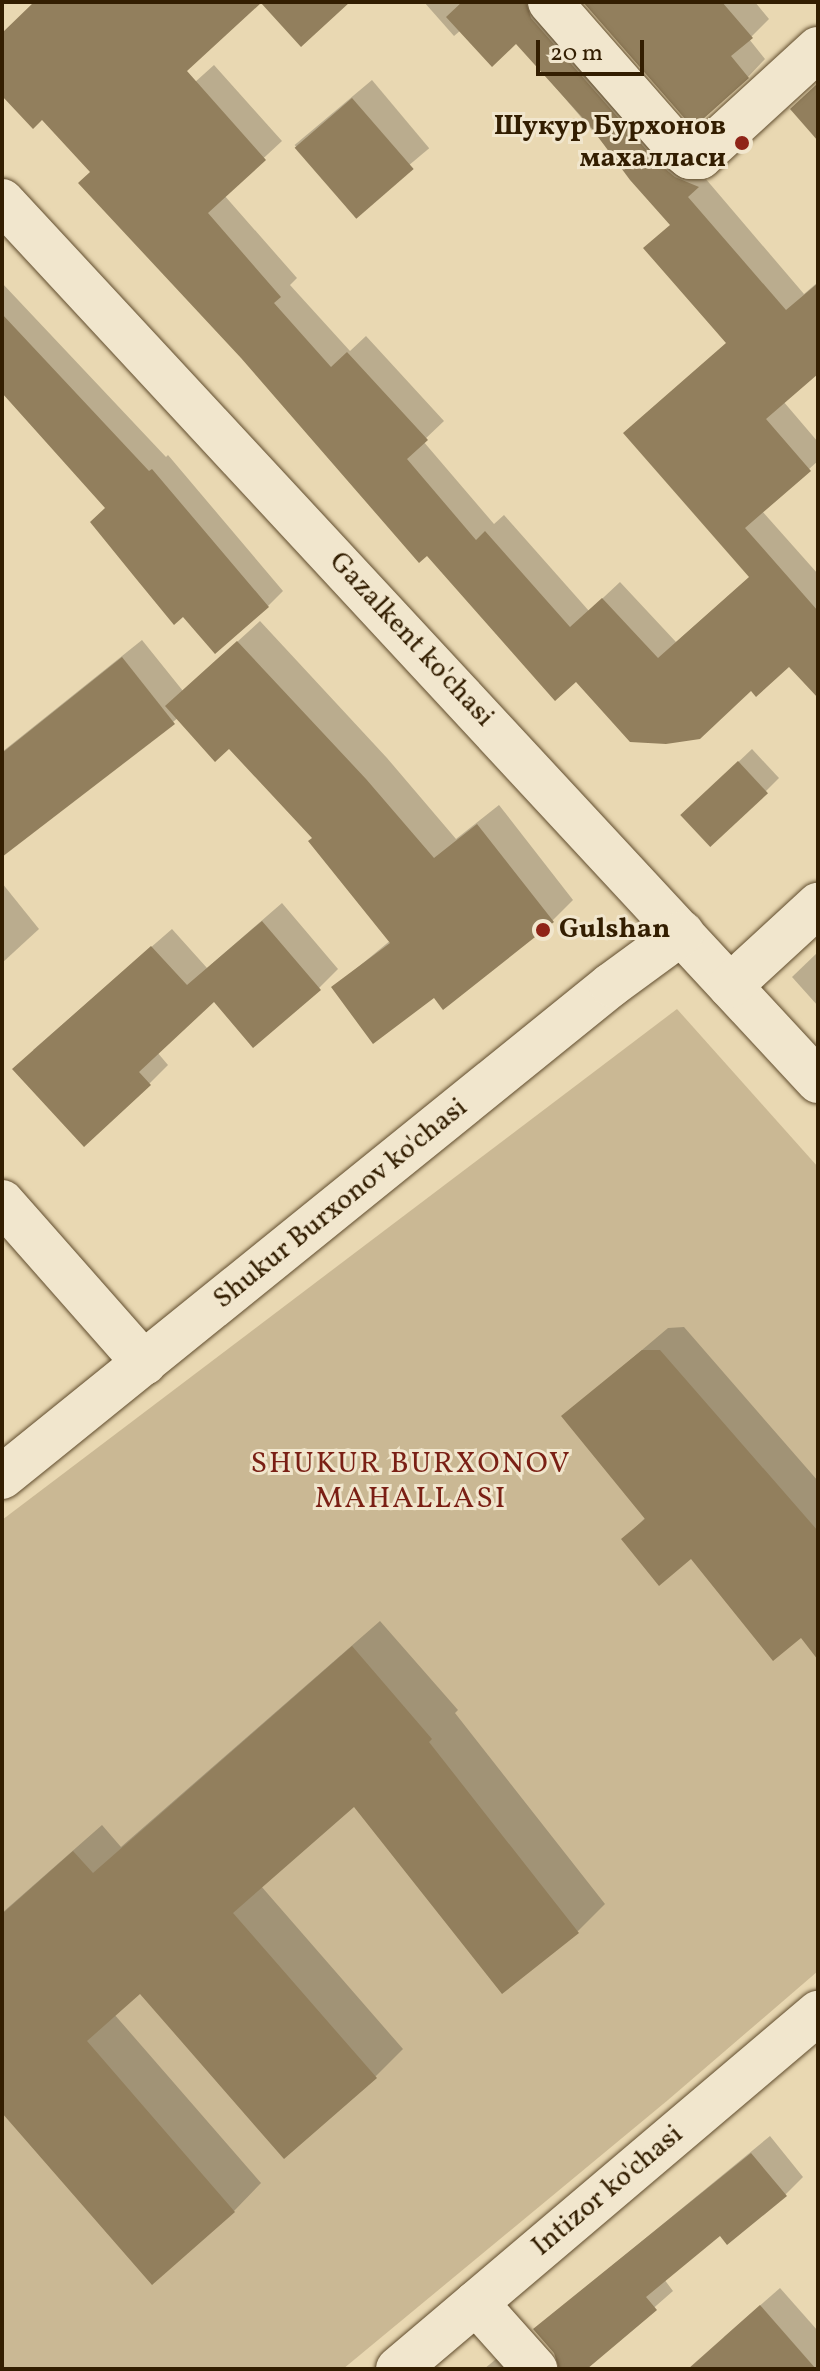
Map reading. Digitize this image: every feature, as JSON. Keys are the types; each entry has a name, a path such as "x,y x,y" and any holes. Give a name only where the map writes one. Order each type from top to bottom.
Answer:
{"street":[{"path":"550,2 676,146 690,157 700,157 818,49"},
{"name":"Gazalkent ko'chasi","path":"2,201 818,1081"},
{"path":"730,986 818,905"},
{"name":"Shukur Burxonov ko'chasi","path":"2,1477 599,995 682,933"},
{"path":"2,1202 144,1363"},
{"name":"Intizor ko'chasi","path":"398,2369 818,2013"},
{"path":"476,2303 535,2369"}],"shaded area":[{"path":"677,1009 818,1167 818,1971 668,2100 343,2369 2,2369 2,1520"}],"building":[{"path":"34,2 350,2 301,47 261,3 187,71 266,160 208,213 281,297 274,303 331,367 347,352 428,440 407,459 476,540 485,531 570,627 602,598 658,658 749,577 623,433 726,343 643,248 670,225 630,180 590,126 516,44 492,67 446,17 462,2 526,2 531,18 657,162 675,177 699,187 688,197 786,310 818,283 818,374 766,419 811,471 745,528 818,611 818,698 789,667 756,697 751,691 700,739 666,744 630,742 576,682 555,701 427,556 419,563 241,358 78,183 90,172 42,120 33,129 2,96 2,33"},
{"path":"583,2 722,2 753,38 731,56 749,78 693,128"},
{"path":"818,83 818,141 790,109"},
{"path":"352,98 414,169 356,219 295,148"},
{"path":"2,314 149,471 152,469 269,607 215,654 183,617 174,625 133,575 90,522 105,508 2,393"},
{"path":"237,641 366,779 434,858 477,824 554,922 443,1010 434,998 373,1044 331,987 390,943 308,841 312,838 229,749 215,762 165,706"},
{"path":"122,657 175,724 2,857 2,753"},
{"path":"738,761 768,793 710,847 680,815"},
{"path":"262,921 321,990 253,1048 214,1002 139,1072 151,1085 84,1147 12,1069 151,946 187,985"},
{"path":"642,1350 660,1350 818,1531 818,1660 801,1638 773,1661 691,1559 659,1586 621,1539 645,1519 561,1416"},
{"path":"352,1646 432,1739 429,1742 579,1933 502,1994 354,1807 233,1913 377,2078 284,2159 140,1994 87,2041 235,2212 152,2285 2,2113 2,1914 73,1851 93,1873"},
{"path":"751,2153 787,2196 727,2245 720,2236 646,2297 657,2310 587,2369 559,2369 554,2353 533,2329"},
{"path":"760,2305 816,2369 688,2369"}],"place":[{"name":"Шукур Бурхонов махалласи","path":"742,143"},
{"name":"Gulshan","path":"543,930"}],"district":[{"name":"SHUKUR BURXONOV MAHALLASI","path":"411,1481"}]}
